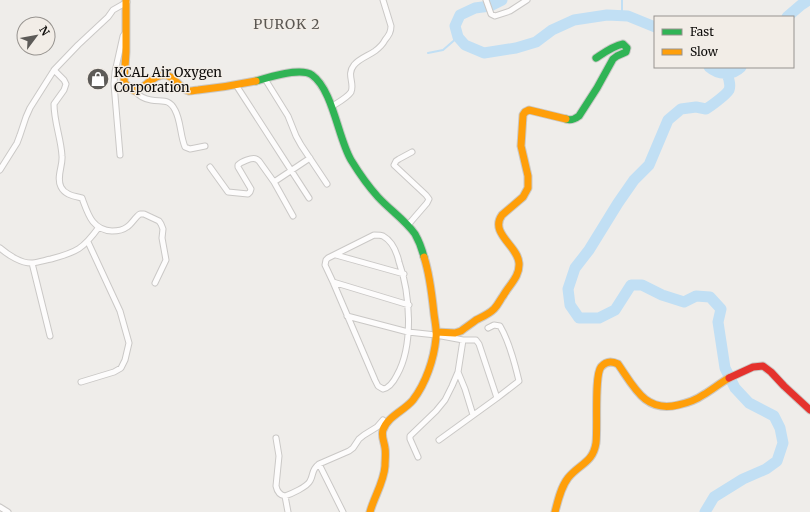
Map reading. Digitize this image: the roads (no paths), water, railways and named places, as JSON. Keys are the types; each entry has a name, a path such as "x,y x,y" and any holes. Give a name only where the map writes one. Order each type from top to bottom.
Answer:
{"street":[{"path":"331,107 351,91 350,71 355,64 382,45 391,30 383,0"},
{"path":"486,0 493,16 510,12 527,0"},
{"path":"126,1 124,82 128,88 140,96 150,100 167,101 171,103 176,112 186,148 190,149 205,146"},
{"path":"0,170 17,143 30,108 54,70 78,44 108,17 113,10 126,1"},
{"path":"120,155 114,84 115,72 123,36 126,32"},
{"path":"347,316 408,332 457,333 495,309 519,270 518,258 515,251 503,237 498,228 498,222 503,214 526,195 529,187 521,146 523,115 529,110 568,120 575,119 579,116 613,59 627,50 623,44 619,45 596,58"},
{"path":"54,70 66,84 64,90 54,104 62,156 62,166 59,179 60,185 69,195 82,198 93,222 106,231 123,230 140,214 144,214 161,224 163,229 162,238 166,260 155,284"},
{"path":"134,91 141,89 155,78 165,75 173,78 185,89 190,91 207,90 236,85 295,72 306,72 312,74 322,85 341,138 348,155 355,166 377,196 408,225 416,236 428,271 436,333 434,352 429,369 418,394 407,406 385,424 382,432 382,440 385,447 385,468 370,512"},
{"path":"265,78 288,116 296,136 327,184"},
{"path":"236,85 292,170 308,198"},
{"path":"408,225 429,199 394,165 396,161 412,152"},
{"path":"210,167 228,192 248,194 251,189 238,167 238,164 254,158 257,159 274,182 293,216"},
{"path":"274,182 310,158"},
{"path":"0,248 24,262 32,263 71,254 88,242 99,227"},
{"path":"374,235 379,235 390,242 397,254 404,274 409,305 405,357 400,369 390,385 386,389 382,389 378,386 375,380 326,269 325,263 328,258 374,235"},
{"path":"81,382 114,372 121,368 125,360 129,343 120,311 88,242"},
{"path":"336,255 404,274"},
{"path":"32,263 50,336"},
{"path":"333,282 409,305"},
{"path":"439,440 519,381 512,356 500,326 494,325 488,328"},
{"path":"436,333 463,340 476,340 480,344 497,398"},
{"path":"418,457 410,436 436,411 445,400 458,372 463,340"},
{"path":"555,512 563,486 567,479 588,460 594,450 599,375 602,366 610,361 618,364 641,396 648,402 661,407 679,406 701,396 722,382 757,366 766,367 810,410"},
{"path":"458,372 473,415"},
{"path":"276,438 279,456 276,486 279,493 285,496 308,484 310,482 313,470 319,464 349,451 359,439 375,429 383,420"},
{"path":"319,464 343,512"},
{"path":"285,496 288,512"},
{"path":"0,507 8,512"}],"waterway":[{"path":"502,0 490,6 475,8 460,15 455,26 458,37 465,45 484,53 516,48 536,42 552,30 574,20 607,15 628,16 654,27"},
{"path":"622,0 622,16"},
{"path":"788,16 809,0"},
{"path":"428,53 443,50 458,37"},
{"path":"710,68 721,73 733,72 740,68"},
{"path":"705,512 714,497 743,479 766,469 777,461 783,443 780,428 774,416 749,403 735,388 725,368 718,322 721,309 710,297 696,296 684,302 662,295 642,285 631,285 615,310 599,318 579,318 570,305 568,289 575,268 589,250 634,180 649,165 668,120 681,109 696,107 706,109 725,95 730,88 727,74"}],"place":[{"name":"KCAL Air Oxygen Corporation","path":"98,79"}],"district":[{"name":"PUROK 2","path":"287,24"}]}
